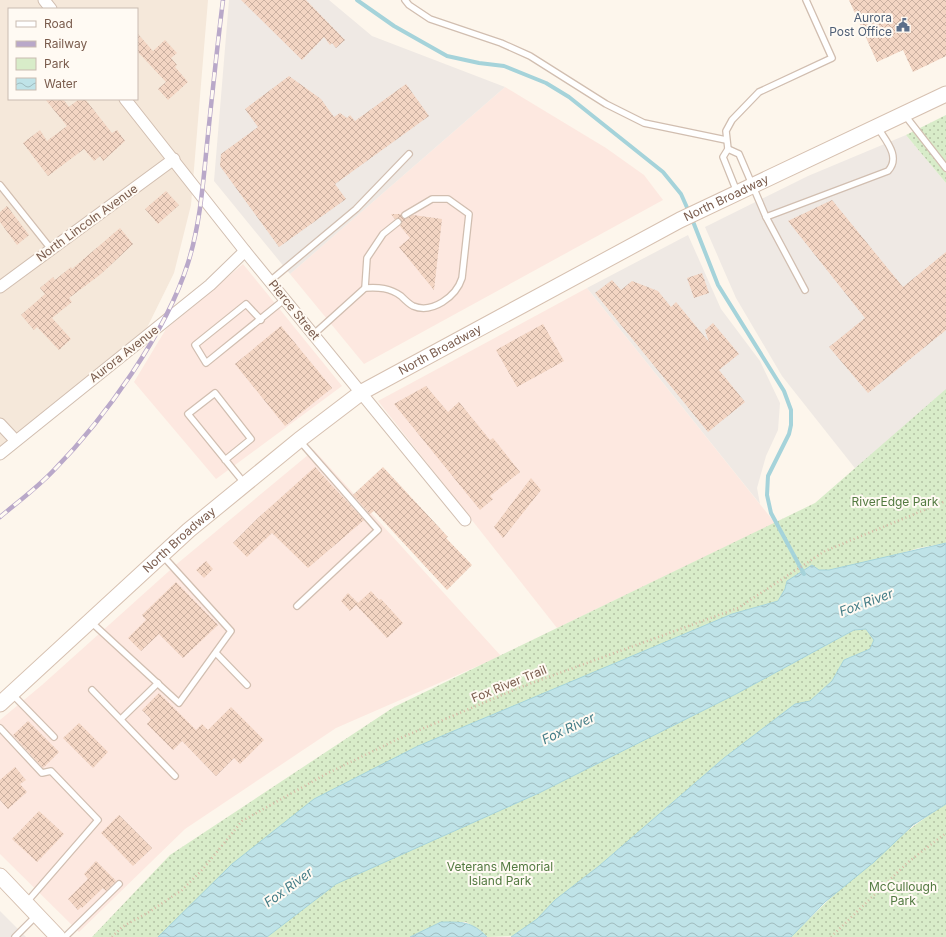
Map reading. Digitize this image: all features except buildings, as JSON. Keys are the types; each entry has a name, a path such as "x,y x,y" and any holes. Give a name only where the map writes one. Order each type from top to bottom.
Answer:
{"main road":[{"name":"North Broadway","path":"0,704 162,554 299,440 362,392 680,220 946,94"},
{"path":"0,876 58,937"}],"street":[{"path":"44,0 50,8"},
{"name":"Pierce Street","path":"126,100 174,159 245,251 362,392 465,520"},
{"name":"North Lincoln Avenue","path":"0,287 174,159"},
{"name":"Aurora Avenue","path":"0,454 15,440 210,284 245,251"},
{"path":"0,424 15,440"}],"lane":[{"path":"405,0 409,5 430,19 501,43 530,56 606,104 638,120 660,127 706,134 726,140"},
{"path":"737,192 723,157 728,149 726,131 732,120 759,92 832,58 806,0"},
{"path":"904,114 946,168"},
{"path":"766,217 888,171 893,165 894,156 877,126"},
{"path":"728,149 740,154 766,217 805,290"},
{"path":"270,281 356,209 409,154"},
{"path":"0,184 51,249"},
{"path":"314,334 365,288 380,287 395,292 413,306 429,308 448,298 459,289 462,278 468,214 448,199 432,199 405,215"},
{"path":"365,288 367,258 383,234 398,222"},
{"path":"261,320 246,304 195,345 206,363 261,320 285,299"},
{"path":"225,460 251,439 215,393 188,414 245,485"},
{"path":"297,606 378,530 299,440"},
{"path":"91,621 179,703 231,631 162,554"},
{"path":"216,653 247,685"},
{"path":"121,719 158,683"},
{"path":"92,690 175,776"},
{"path":"12,693 54,737"},
{"path":"0,728 42,773 51,771 98,820 26,903"},
{"path":"65,937 119,884"},
{"path":"15,937 38,915"}],"path":[{"name":"Fox River Trail","path":"112,937 122,927 149,912 182,890 204,869 242,821 326,774 398,739 521,687 738,608 825,551 946,501"},
{"path":"831,937 907,863 946,833"}],"shaded area":[{"path":"0,0 208,0 191,205 174,273 136,350 0,458"},
{"path":"229,0 329,0 372,36 505,87 290,274 214,181"},
{"path":"505,87 606,148 644,175 663,200 364,364 290,274"},
{"path":"906,135 946,183 946,396 858,472 782,376 736,298 705,227 808,176"},
{"path":"688,235 721,309 760,361 780,403 778,430 766,456 757,488 760,504 587,288"},
{"path":"243,264 342,386 216,479 134,382 166,329"},
{"path":"587,288 775,523 557,628 378,401"},
{"path":"314,450 501,656 336,728 185,829 79,932 0,854 0,720 42,685 178,563"},
{"path":"0,911 26,937 0,937"}],"green space":[{"path":"946,115 946,183 906,135"},
{"name":"RiverEdge Park","path":"946,389 946,543 919,548 870,562 829,570 819,570 785,589 778,601 732,614 163,937 92,937 170,855 394,707 815,503"},
{"name":"Veterans Memorial Island Park","path":"866,629 874,640 870,649 844,660 832,681 810,701 795,704 724,758 599,866 555,900 537,919 515,936 487,937 480,930 466,922 441,922 410,937 267,937 336,884 539,793 736,694 854,630"},
{"name":"McCullough Park","path":"946,804 946,937 791,937 865,866 904,833"}],"water":[{"name":"Fox River","path":"946,543 946,804 913,825 874,862 825,902 791,937 511,937 537,919 555,900 599,866 724,758 795,704 810,701 832,681 844,660 870,649 874,640 866,629 854,630 736,694 539,793 336,884 267,937 158,937 232,864 314,799 418,746 732,614 778,601 785,589 787,581 812,565 819,570 829,570"},
{"path":"441,922 455,922 471,925 487,937 410,937"}],"waterway":[{"path":"357,0 394,26 447,56 479,63 504,66 546,83 569,97 663,172 681,194 689,212"},
{"path":"692,219 718,285 784,391 791,410 791,425 789,434 768,476 767,495 771,513 804,574"}],"railway":[{"path":"0,517 48,476 93,426 132,373 149,346 165,318 178,290 192,249 198,219 223,0"}],"place":[{"name":"Aurora Post Office","path":"903,25"}]}
